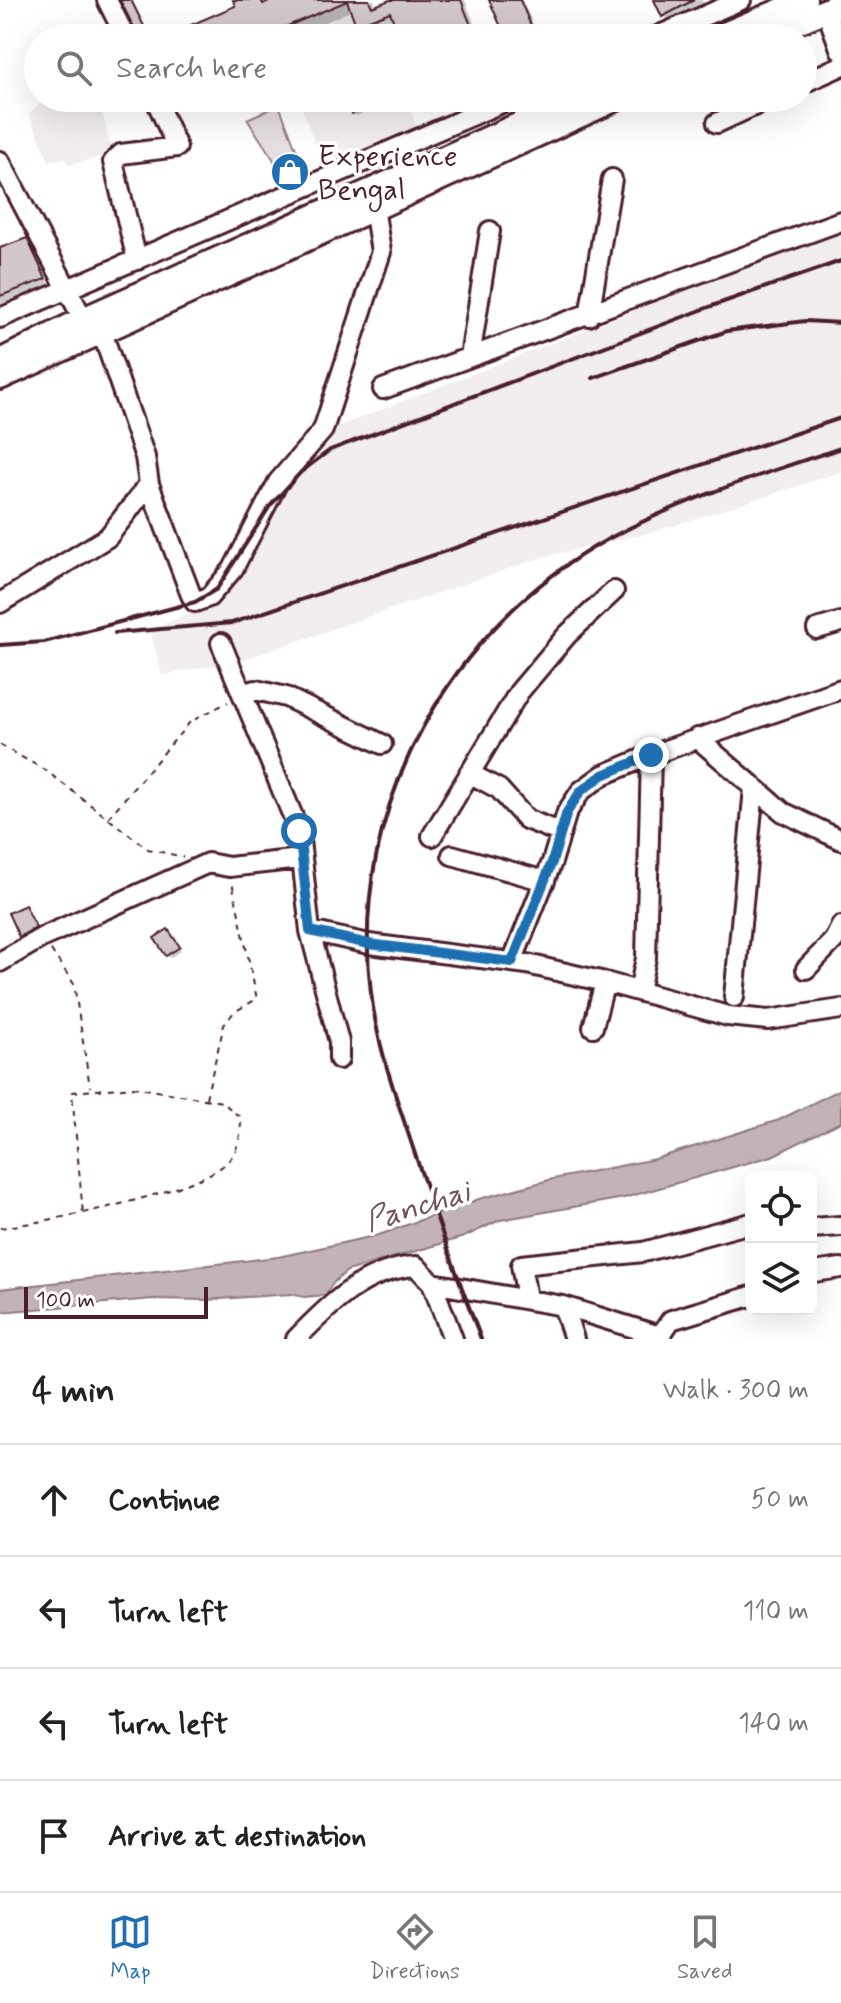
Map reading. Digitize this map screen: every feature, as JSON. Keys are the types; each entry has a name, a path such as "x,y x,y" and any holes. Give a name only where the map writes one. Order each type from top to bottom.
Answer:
{"main road":[{"path":"758,24 813,6"},
{"path":"783,24 813,6"},
{"path":"0,378 102,332 549,112"},
{"path":"0,361 83,319 334,216 374,207 588,112"}],"street":[{"path":"107,0 119,24"},
{"path":"685,24 741,0"},
{"path":"813,6 841,51"},
{"path":"817,77 841,66"},
{"path":"137,260 113,162 121,154 177,147 161,112"},
{"path":"0,318 481,112"},
{"path":"717,123 741,112"},
{"path":"0,161 83,319"},
{"path":"589,316 612,179"},
{"path":"319,182 334,216"},
{"path":"102,332 145,457 149,484 191,595 195,602 209,597 233,569 278,482 323,430 381,252 374,207"},
{"path":"383,389 589,316 841,221"},
{"path":"470,357 490,231"},
{"path":"0,603 108,537 149,484"},
{"path":"432,836 519,692 567,635 614,591"},
{"path":"817,629 841,622"},
{"path":"221,643 299,831 310,931 339,1042 339,1059"},
{"path":"512,962 545,881 567,812 581,791 603,775 651,755 841,689"},
{"path":"243,693 256,690 286,697 382,744"},
{"path":"697,738 783,812 841,840"},
{"path":"639,991 646,958 651,755"},
{"path":"469,773 499,789 526,819 561,833"},
{"path":"734,997 754,788"},
{"path":"452,855 545,881"},
{"path":"0,962 43,937 208,863 229,867 300,859"},
{"path":"806,969 834,940 841,926"},
{"path":"310,931 369,944 512,962 605,982 728,1016 768,1020 841,1009"},
{"path":"593,1027 605,982"},
{"path":"527,1298 521,1265 643,1252 745,1225"},
{"path":"817,1228 841,1226"},
{"path":"296,1339 332,1303 358,1283 404,1266 416,1266 432,1283 453,1339"},
{"path":"817,1270 841,1268"},
{"path":"432,1283 563,1306 660,1336 671,1320 745,1298"},
{"path":"563,1306 574,1339"}],"path":[{"path":"108,818 190,722 243,693"},
{"path":"0,745 45,770 148,849 208,863"},
{"path":"206,1099 224,1025 234,1012 257,999 229,867"},
{"path":"43,937 74,984 90,1089"},
{"path":"0,1228 83,1214 184,1185 229,1162 241,1131 241,1118 222,1102 134,1087 72,1092 83,1214"}],"shaded area":[{"path":"347,0 376,17 379,24 293,24"},
{"path":"102,112 111,150 106,156 68,165 66,158 49,161 29,114"},
{"path":"263,112 282,112 301,162 281,171 247,119"},
{"path":"303,112 411,112 418,130 324,168"},
{"path":"841,230 841,472 654,532 543,557 239,661 162,675 150,630 203,607 260,495 306,439"},
{"path":"841,1089 841,1122 772,1156 624,1198 500,1220 464,1237 347,1271 325,1295 153,1299 0,1312 0,1289 278,1257 379,1235 479,1199 553,1179 655,1159 779,1120"}],"building":[{"path":"120,0 131,0 143,24 132,24"},
{"path":"233,0 261,0 263,4 271,0 369,0 372,7 390,0 461,0 470,24 395,24 390,12 356,24 347,1 292,24 193,24 235,6"},
{"path":"489,0 520,0 530,24 500,24"},
{"path":"654,0 694,0 662,17"},
{"path":"27,238 46,279 0,296 0,248"},
{"path":"25,905 36,927 19,937 8,913"},
{"path":"168,929 180,947 166,956 154,938"}],"railway":[{"path":"0,645 44,642 195,602 217,589 270,506 301,472 330,450 712,306 841,261"},
{"path":"593,378 727,331 805,321 841,323"},
{"path":"115,633 232,623 841,418"},
{"path":"481,1339 398,1103 374,1012 368,925 376,857 394,792 422,730 458,672 502,620 553,575 610,538 666,511 841,448"}],"place":[{"name":"Experience Bengal","path":"290,172"}],"route":[{"path":"299,831 310,931 369,944 512,962 552,862 567,812 581,791 603,775 651,755"}],"water label":[{"name":"Panchai","path":"417,1205"}]}
